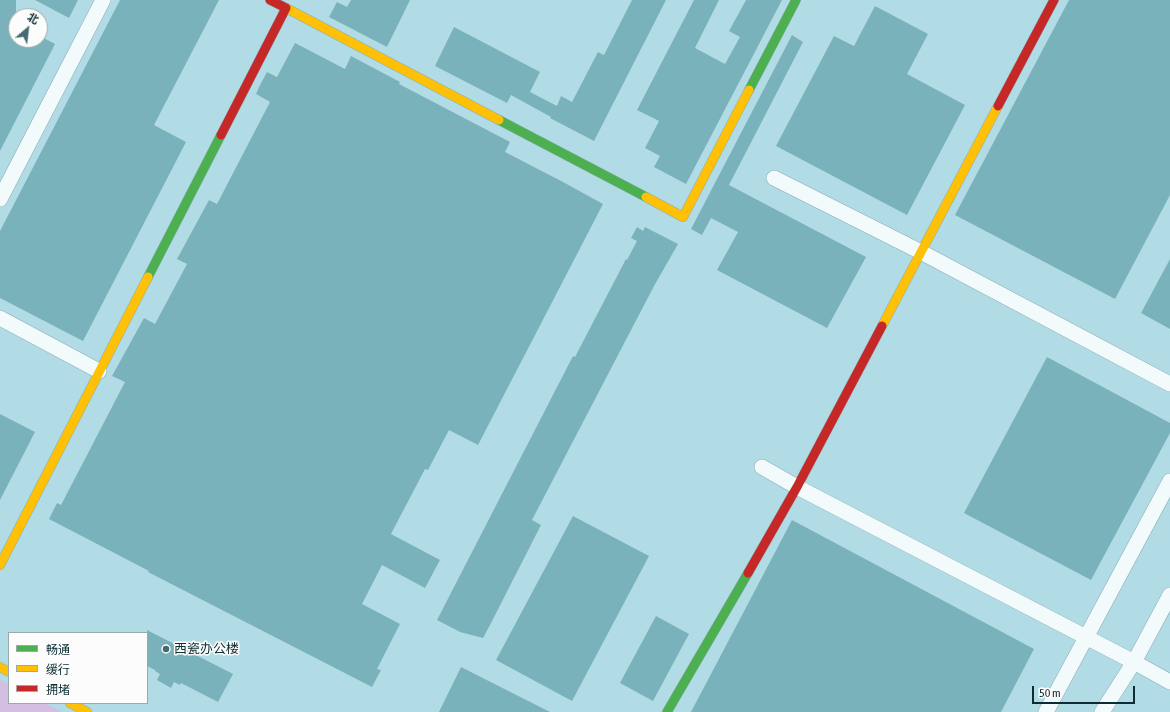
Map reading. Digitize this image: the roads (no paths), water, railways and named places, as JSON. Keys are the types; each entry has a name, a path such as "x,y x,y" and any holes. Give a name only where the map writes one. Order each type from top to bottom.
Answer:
{"street":[{"path":"0,198 103,0"},
{"path":"270,0 683,217 796,0"},
{"path":"668,712 797,487 1054,0"},
{"path":"0,564 286,8"},
{"path":"774,178 921,252 1170,384"},
{"path":"0,318 99,371"},
{"path":"762,467 797,487 1170,682"},
{"path":"1046,712 1170,481"},
{"path":"1102,712 1134,662 1170,595"},
{"path":"72,704 87,712"}],"place":[{"name":"西瓷办公楼","path":"166,649"}]}
